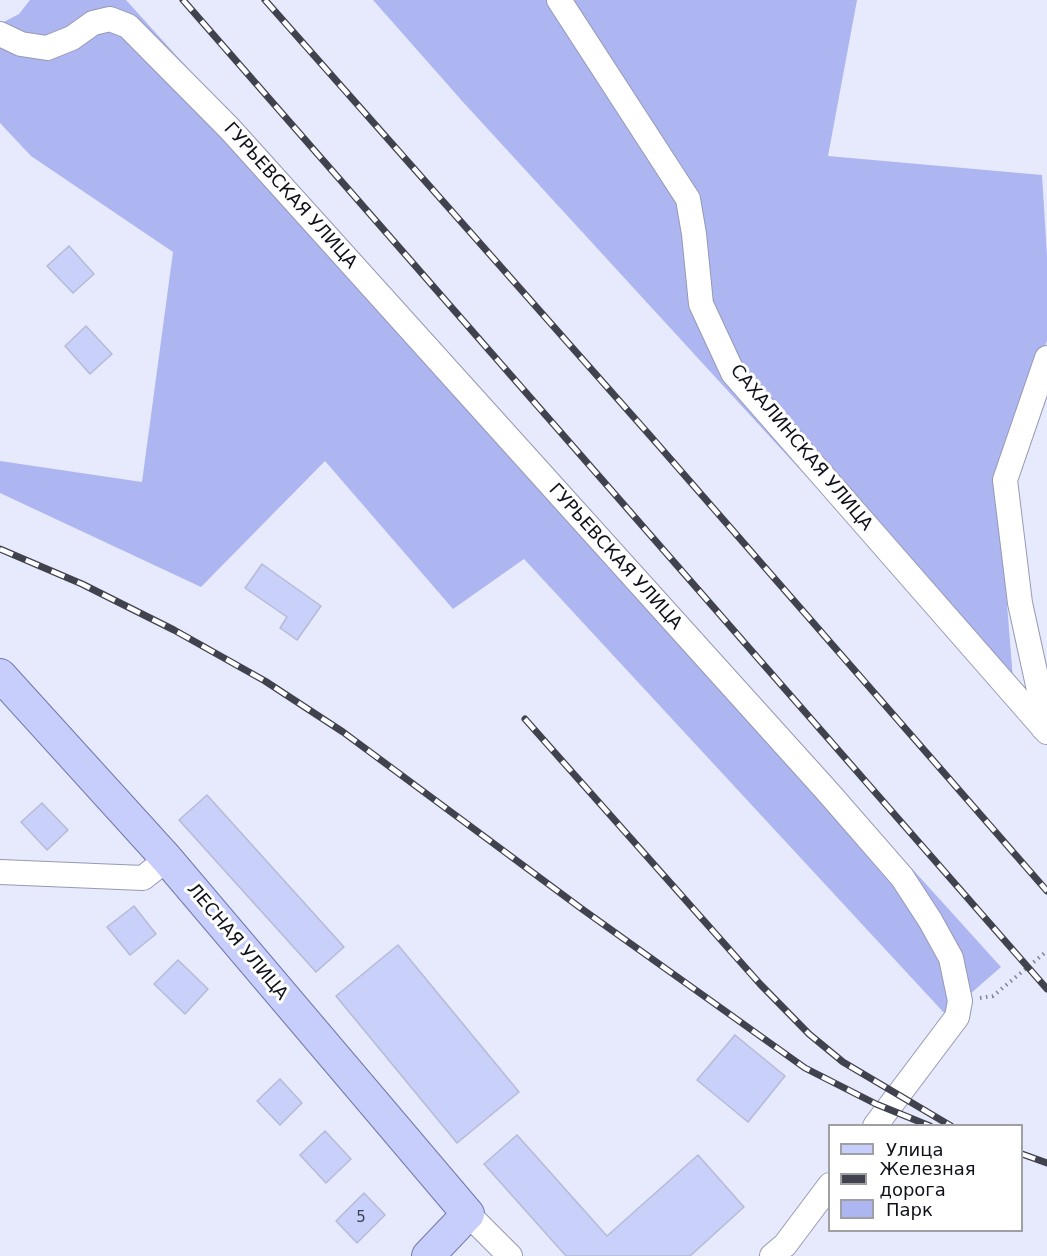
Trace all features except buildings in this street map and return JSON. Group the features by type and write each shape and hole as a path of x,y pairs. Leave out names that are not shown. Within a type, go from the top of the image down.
{"main road":[{"name":"ЛЕСНАЯ УЛИЦА","path":"0,675 167,859 468,1214"},
{"path":"428,1256 468,1214"}],"street":[{"name":"САХАЛИНСКАЯ УЛИЦА","path":"559,0 688,199 701,304 733,372 1045,730"},
{"name":"ГУРЬЕВСКАЯ УЛИЦА","path":"0,34 21,44 47,48 72,38 93,23 110,20 128,26 230,129 902,877 951,958 960,1001"},
{"path":"1045,730 1039,690 1020,603 1005,480 1047,358"},
{"path":"0,872 143,878 167,859"},
{"path":"876,1124 957,1017 960,1001"},
{"path":"778,1250 828,1188"},
{"path":"468,1214 510,1256"}],"path":[{"path":"960,1001 993,996 1047,951"}],"green space":[{"path":"30,0 126,0 1001,967 946,1015 524,559 453,609 325,461 201,587 0,493 0,461 142,482 173,252 31,156 0,123 0,24 19,14"},
{"path":"373,0 857,0 828,156 1042,175 1047,256 1047,341 997,479 1015,704 463,102"}],"railway":[{"path":"183,0 1047,989"},
{"path":"265,0 653,439 1047,891"},
{"path":"0,549 82,584 174,630 265,681 343,732 582,909 805,1068 876,1104 925,1124"},
{"path":"525,719 760,984 809,1034 843,1062 948,1124"},
{"path":"1023,1154 1047,1163"}]}
